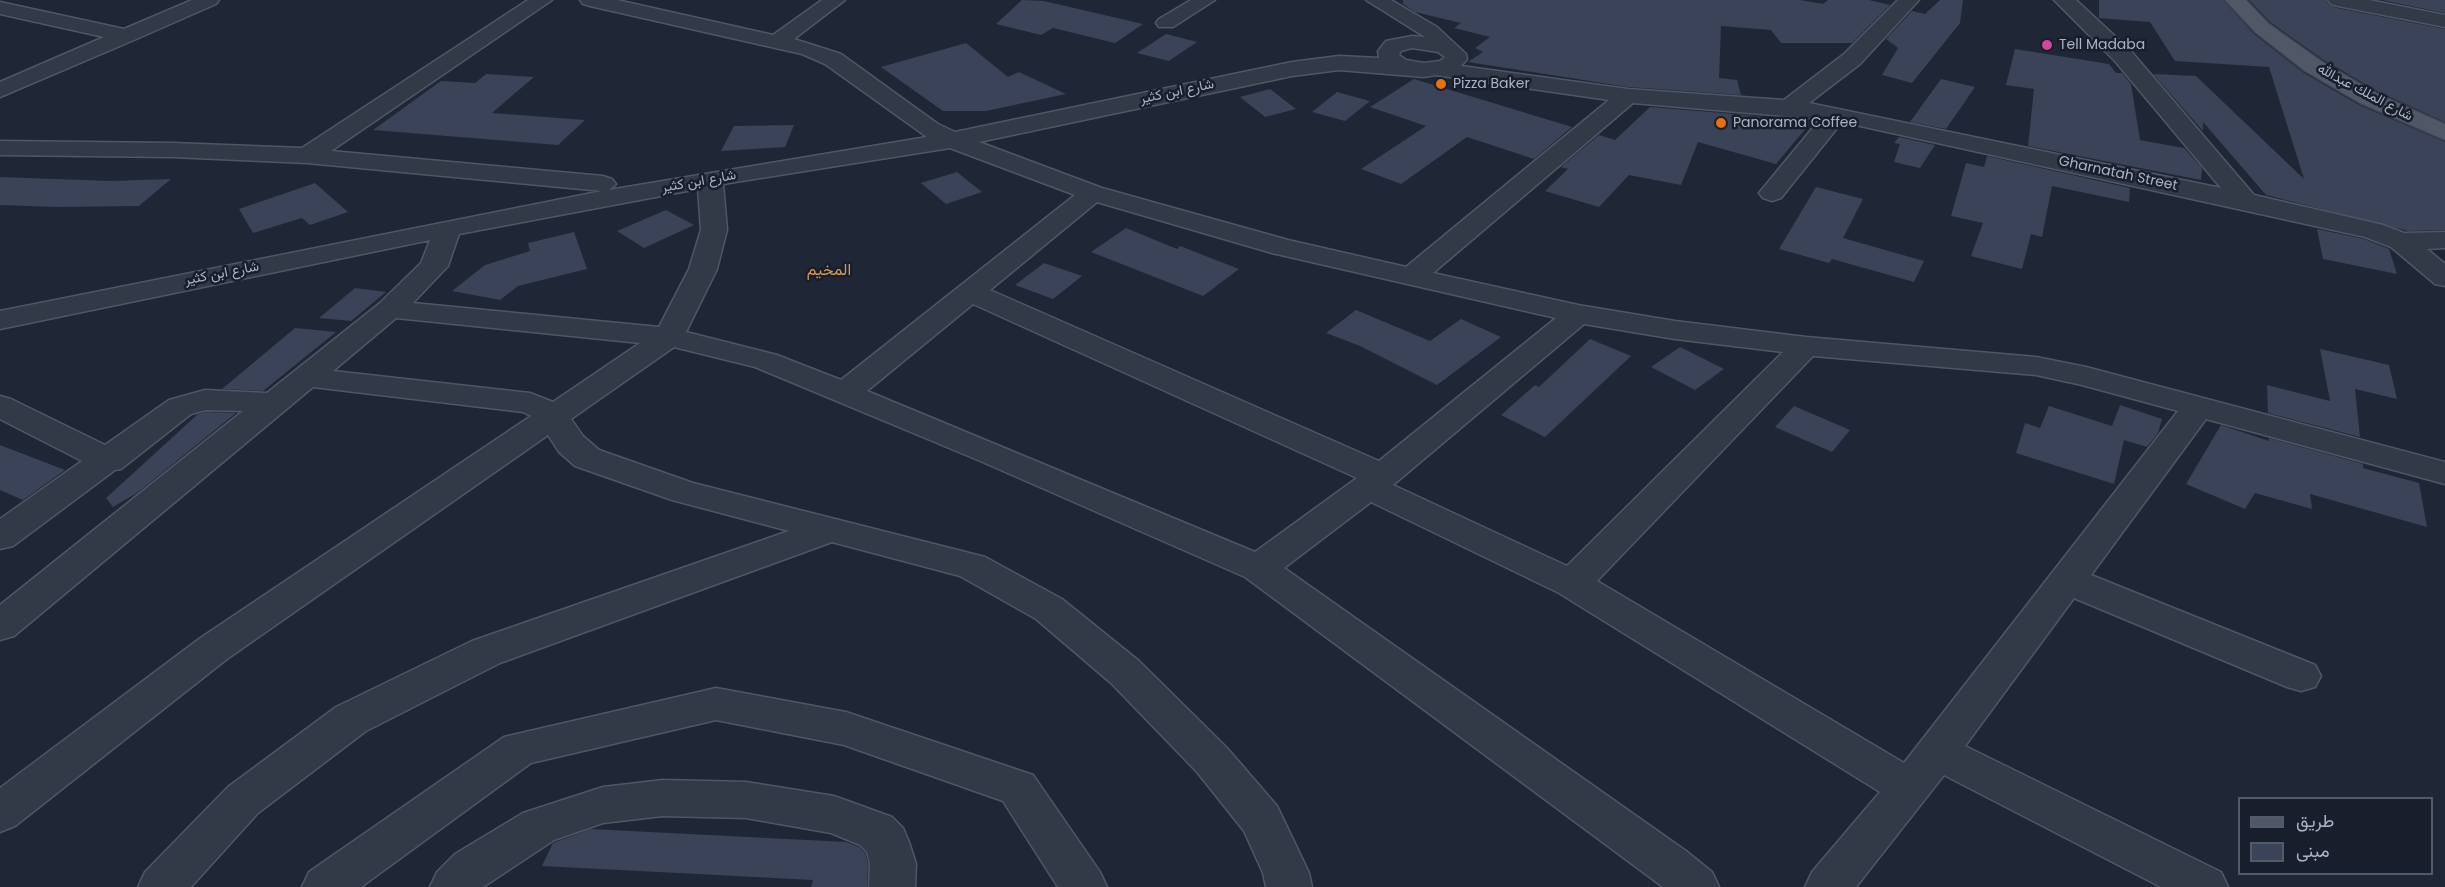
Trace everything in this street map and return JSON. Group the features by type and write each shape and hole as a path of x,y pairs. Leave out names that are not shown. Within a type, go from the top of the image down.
{"main road":[{"name":"شارع الملك عبدالله","path":"2235,0 2262,28 2313,66 2368,98 2445,133"}],"street":[{"path":"0,90 210,0"},
{"path":"307,156 542,0"},
{"path":"590,0 778,41 833,59 941,134 1093,193 1282,247 1578,314 1676,330 1806,346 2036,366 2086,376 2445,473"},
{"path":"778,41 835,0"},
{"path":"1166,23 1205,0"},
{"path":"1789,107 1852,59 1909,0"},
{"path":"2064,0 2122,55 2245,201"},
{"path":"2338,0 2445,21"},
{"path":"1383,4 1401,51 1423,42 1453,52 1507,78"},
{"path":"1383,4 1430,31 1453,52 1453,63 1437,69"},
{"path":"0,8 127,36"},
{"path":"0,26 93,29"},
{"name":"Gharnatah Street","path":"1401,51 1437,69 1628,96 1789,107 1836,114 2245,201 2374,231 2401,241 2445,240"},
{"name":"شارع ابن كثير","path":"0,320 448,228 941,134 1401,51"},
{"path":"1412,276 1628,96"},
{"path":"1772,193 1836,114"},
{"name":"شارع ابن كثير","path":"0,302 603,184 941,134"},
{"path":"0,148 173,150 307,156 603,184"},
{"path":"0,813 213,649 554,418 669,337 703,269 714,230 710,179"},
{"path":"846,392 1093,193"},
{"path":"0,626 390,309 434,266 448,228"},
{"path":"2401,241 2445,278"},
{"path":"970,291 1375,482 1572,584 1910,788"},
{"path":"390,309 669,337 766,361 846,392 1258,568 1660,858 1696,887"},
{"path":"1258,568 1375,482 1578,314"},
{"path":"1572,584 1806,346"},
{"path":"306,377 500,398 542,407 554,418 571,444 588,458 684,492 830,530 900,545 972,566 1049,609 1125,672 1212,760 1261,819 1286,873 1289,887"},
{"path":"0,537 188,403 205,400 274,403"},
{"path":"0,406 109,461"},
{"path":"1828,887 1910,788 2199,406"},
{"path":"161,887 243,800 351,719 486,652 830,530"},
{"path":"2068,581 2301,676"},
{"path":"326,887 519,749 716,704 846,729 1018,789 1084,887"},
{"path":"1937,752 2205,887"},
{"path":"453,887 471,868 539,826 603,805 663,798 746,800 834,815 876,831 887,842 893,864 892,887"}],"building":[{"path":"1022,0 1044,1 1143,24 1115,43 1053,28 1041,35 996,24"},
{"path":"1403,0 1800,0 1823,4 1828,0 1869,0 1890,5 1852,43 1781,43 1771,30 1721,26 1719,78 1737,80 1741,95 1628,87 1468,62 1483,52 1475,48 1490,37 1454,28 1461,23 1415,12 1403,4"},
{"path":"1940,0 1963,0 1960,23 1912,83 1882,75 1898,48 1886,39 1912,11 1925,14"},
{"path":"2099,0 2223,0 2254,34 2304,73 2359,105 2445,142 2445,230 2408,231 2266,195 2203,122 2203,131 2153,74 2196,76 2304,179 2269,67 2175,61 2150,22 2099,18"},
{"path":"2249,0 2326,0 2329,5 2337,8 2445,29 2445,122 2377,91 2322,59 2270,22"},
{"path":"2381,0 2445,0 2445,13"},
{"path":"1166,34 1197,42 1169,61 1137,53"},
{"path":"966,43 1008,77 1019,72 1066,94 986,111 943,111 881,67"},
{"path":"2015,49 2109,64 2116,73 2122,73 2131,84 2140,140 2184,148 2202,168 2201,180 2028,146 2034,89 2006,85"},
{"path":"486,74 534,77 492,113 585,120 558,145 373,130 441,81 475,83"},
{"path":"1414,79 1572,127 1534,159 1467,137 1401,184 1361,169 1426,126 1370,107"},
{"path":"1941,79 1975,87 1946,129 1910,122"},
{"path":"1270,89 1296,109 1265,117 1240,97"},
{"path":"1337,92 1370,101 1345,121 1312,112"},
{"path":"1650,107 1811,122 1776,164 1698,142 1681,185 1629,175 1599,207 1545,191 1568,169 1561,167 1599,135 1615,140"},
{"path":"794,125 785,147 721,151 734,126"},
{"path":"1899,137 1935,145 1920,168 1894,162 1900,144 1894,143"},
{"path":"1987,156 2130,188 2129,202 2052,186 2042,237 2031,234 2022,269 1971,256 1983,223 1951,216 1966,163 1984,167"},
{"path":"957,172 982,192 946,204 921,183"},
{"path":"0,177 110,181 171,179 139,206 56,207 0,205"},
{"path":"315,183 348,212 310,225 302,218 253,233 239,209"},
{"path":"1816,187 1863,199 1843,238 1924,261 1914,282 1832,259 1829,263 1779,249"},
{"path":"666,210 694,225 644,248 617,231"},
{"path":"1126,228 1177,249 1180,246 1239,269 1203,296 1091,252"},
{"path":"2317,229 2364,239 2389,249 2397,274 2323,259"},
{"path":"574,232 587,269 518,286 500,300 452,291 485,265 530,251 528,243"},
{"path":"1044,263 1082,276 1053,299 1015,285"},
{"path":"355,288 386,292 351,321 319,318"},
{"path":"1356,310 1430,341 1461,319 1501,337 1437,385 1360,346 1326,333"},
{"path":"295,328 336,332 263,391 222,389"},
{"path":"1590,339 1631,356 1545,437 1501,415 1535,385 1539,387"},
{"path":"1680,347 1724,369 1695,390 1651,367"},
{"path":"2320,349 2389,365 2397,399 2355,389 2360,437 2268,413 2267,385 2330,401"},
{"path":"2120,405 2162,419 2158,433 2147,447 2124,440 2114,484 2016,453 2025,423 2040,428 2049,406 2112,426"},
{"path":"1794,406 1850,430 1832,452 1775,427"},
{"path":"236,413 137,493 113,507 106,498 198,414"},
{"path":"2221,425 2269,441 2269,438 2363,464 2363,468 2419,483 2427,527 2310,494 2312,509 2255,493 2245,509 2186,484"},
{"path":"0,445 65,470 23,500 0,490"},
{"path":"591,829 846,842 859,847 865,853 868,864 867,887 811,887 813,880 542,866 553,843"}],"place":[{"name":"Tell Madaba","path":"2047,45"},
{"name":"Pizza Baker","path":"1441,84"},
{"name":"Panorama Coffee","path":"1721,123"}],"district":[{"name":"المخيم","path":"829,271"}]}
